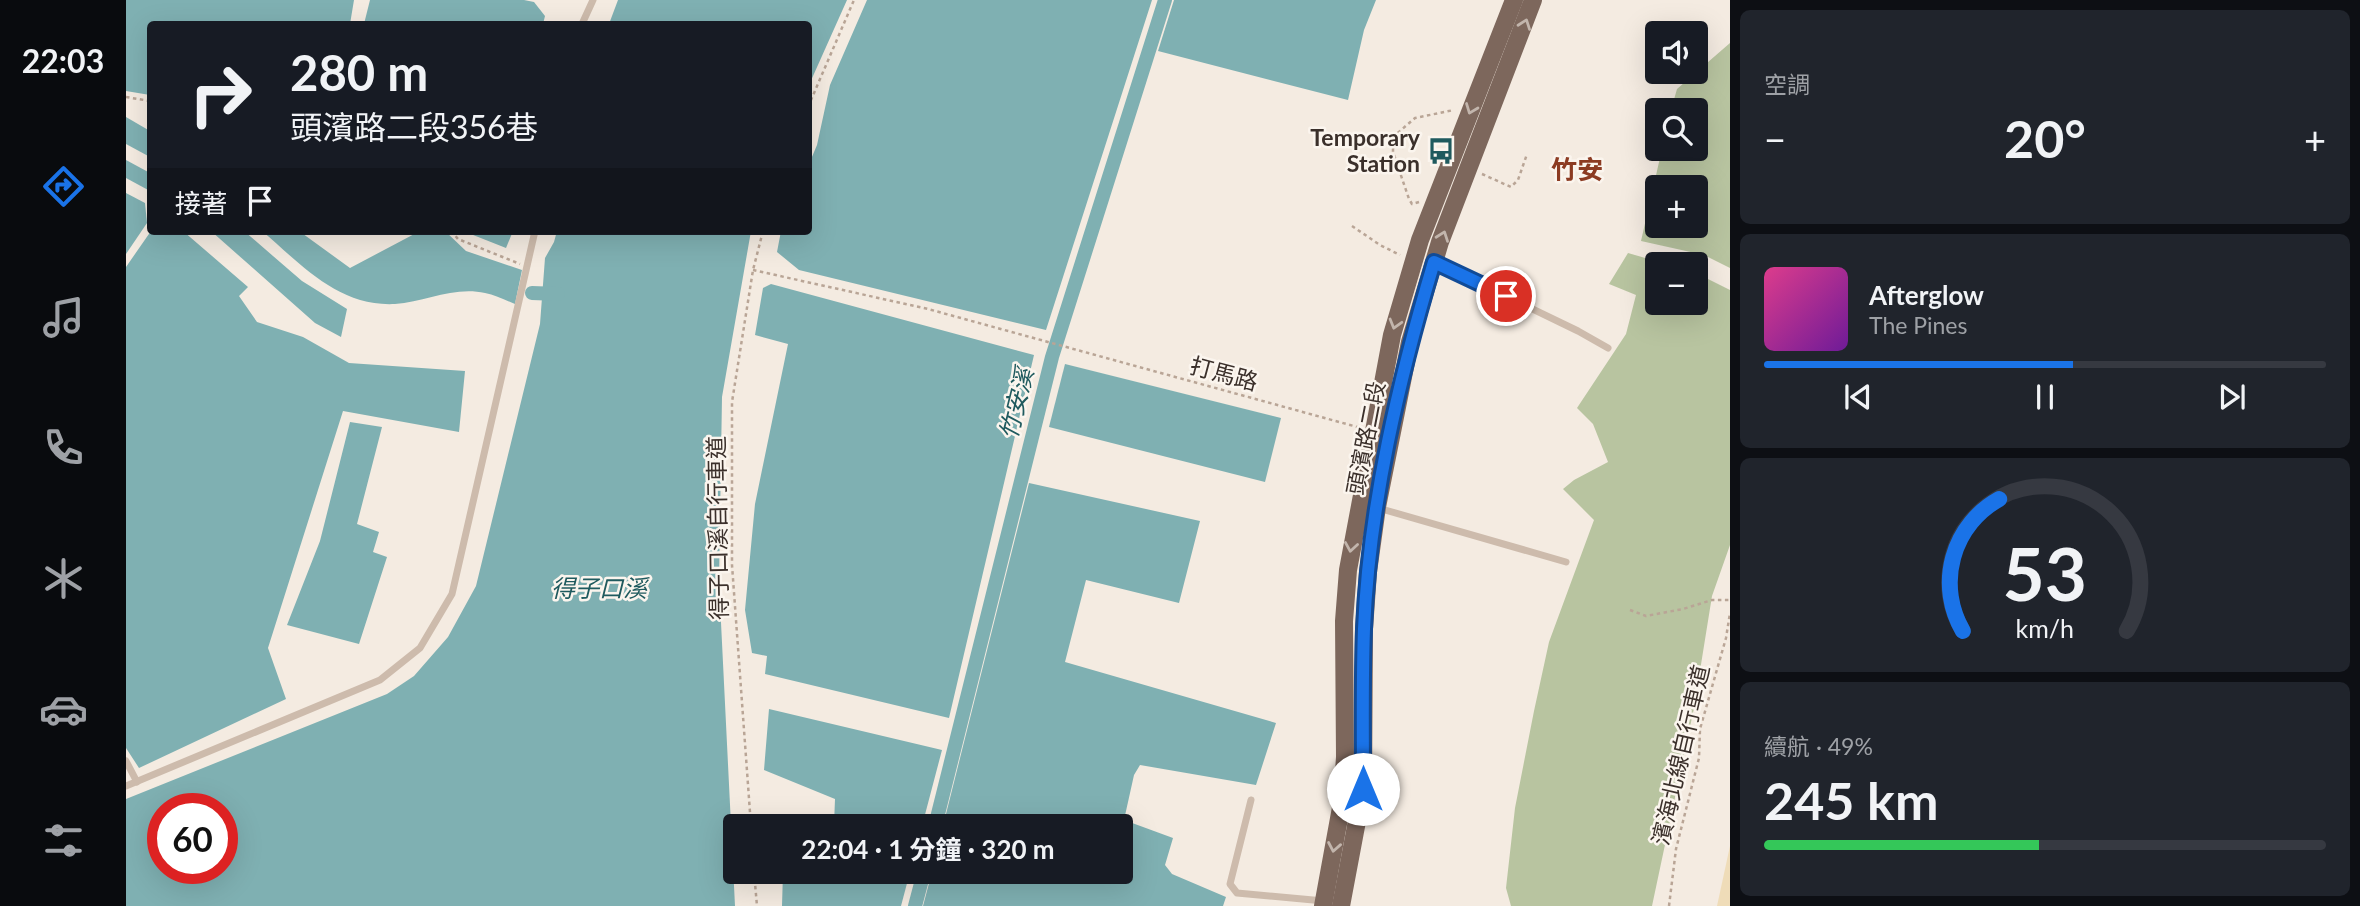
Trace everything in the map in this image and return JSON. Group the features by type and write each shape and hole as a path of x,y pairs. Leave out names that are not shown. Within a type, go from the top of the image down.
{"main road":[{"name":"頭濱路二段","path":"1368,505 1374,432 1392,335 1414,258 1514,0"},
{"name":"頭濱路二段","path":"1334,905 1345,757 1344,621 1348,570 1434,262 1534,0"},
{"path":"1495,49 1513,57"}],"lane":[{"path":"583,21 593,0"},
{"path":"126,786 380,680 420,648 452,594 534,235"},
{"path":"1414,258 1434,262 1608,348"},
{"path":"1368,505 1566,562"},
{"path":"126,761 137,782"},
{"path":"1251,800 1230,884 1237,893 1334,905"}],"path":[{"path":"812,98 854,0"},
{"path":"126,96 147,100"},
{"path":"1436,199 1412,204 1393,152 1393,137 1415,118 1473,106"},
{"path":"1469,168 1511,187 1518,180 1527,154"},
{"path":"1352,226 1380,246 1414,258"},
{"path":"454,235 458,239 527,266"},
{"name":"得子口溪自行車道","path":"750,814 732,565 732,402 762,235"},
{"name":"打馬路","path":"754,270 928,309 1374,432"},
{"path":"1630,610 1646,616 1712,600 1730,600"},
{"name":"濱海北線自行車道","path":"1669,906 1676,849 1699,758 1700,729 1726,638 1730,612"},
{"path":"755,884 757,906"}],"green space":[{"path":"1730,43 1730,268 1708,257 1708,252 1690,252 1641,241 1645,223 1645,238 1708,238 1708,175 1656,175 1659,161 1708,161 1708,98 1674,98 1677,89 1683,84 1708,84 1708,62"},
{"path":"1628,253 1645,258 1645,315 1708,315 1708,279 1730,290 1730,545 1712,596 1694,708 1652,906 1511,906 1506,888 1515,808 1534,711 1549,642 1594,520 1563,489 1608,462 1593,424 1577,408 1626,334 1636,295 1609,284"}],"sand":[{"path":"1730,846 1730,906 1717,906"}],"water":[{"path":"126,0 354,0 350,21 147,21 147,94 126,91"},
{"path":"370,0 524,0 534,2 545,16 544,21 365,21"},
{"path":"618,0 847,0 812,78 812,21 610,21"},
{"path":"867,0 1152,0 1046,330 799,270 777,252 780,235 812,235 812,157 830,85"},
{"path":"1174,0 1376,0 1364,30 1348,100 1158,51"},
{"path":"126,117 147,129 147,155 126,144"},
{"path":"126,160 147,171 147,189 126,178"},
{"path":"126,193 145,203 147,223 126,254"},
{"path":"148,235 188,235 248,287 239,296 257,322 303,337 349,363 465,371 459,432 343,411 268,648 286,699 139,768 126,748 126,267"},
{"path":"216,235 249,235 302,281 347,309 341,337 315,323"},
{"path":"267,235 305,235 350,268 412,235 449,235 466,251 522,270 515,304 485,293 462,291 395,304 375,303 338,291 306,269"},
{"path":"473,235 511,235 506,248"},
{"name":"得子口溪","path":"556,235 750,235 722,397 719,582 730,814 723,814 723,884 734,884 735,906 126,906 126,799 387,694 414,676 448,637 476,586 540,324 545,258"},
{"path":"771,284 1034,355 949,718 765,674 767,656 752,653 745,610 755,504 788,344 755,335 763,288"},
{"path":"1065,364 1281,418 1265,482 1049,427"},
{"path":"350,422 382,427 357,524 379,532 373,552 387,557 359,644 287,625 320,541"},
{"path":"1029,483 1200,521 1179,603 1086,580 1065,662 1276,723 1256,785 1140,765 1134,775 1125,814 946,814"},
{"path":"769,709 942,750 925,814 834,814 835,799 764,770"},
{"path":"1133,823 1173,838 1165,865 1172,874 1226,897 1223,906 923,906 929,884 1133,884"},
{"path":"783,884 907,884 901,906 782,906"}],"waterway":[{"name":"竹安溪","path":"938,814 1052,357 1165,0"},
{"path":"532,293 558,294"},
{"name":"竹安溪","path":"915,906 921,884"}],"place":[{"name":"Temporary Station","path":"1441,151"}],"district":[{"name":"竹安","path":"1577,170"}],"route":[{"path":"1363,789 1364,629 1368,572 1377,507 1410,342 1434,262 1506,296"}]}
